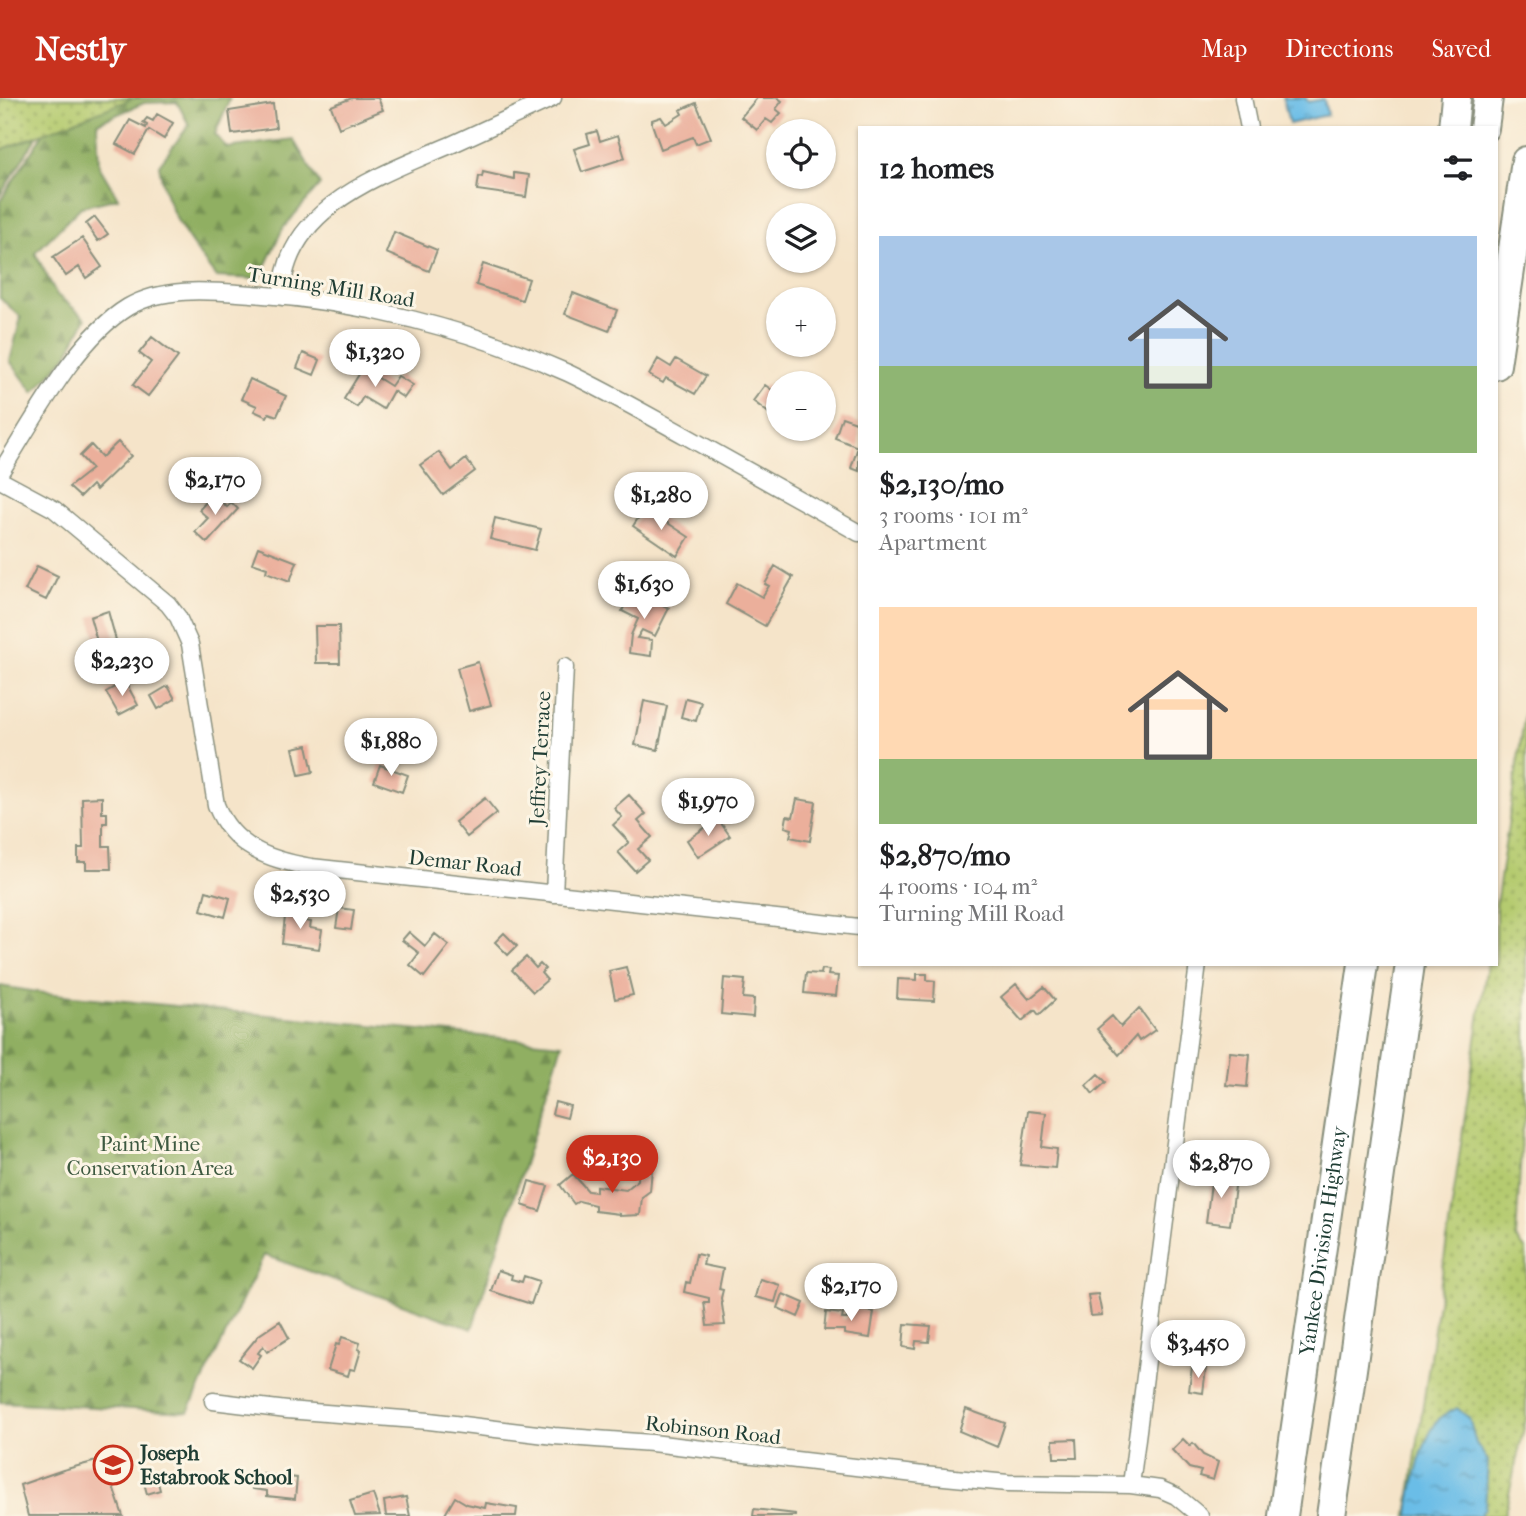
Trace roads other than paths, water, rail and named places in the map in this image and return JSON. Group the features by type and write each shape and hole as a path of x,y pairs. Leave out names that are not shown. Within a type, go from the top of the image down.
{"highway":[{"path":"1453,126 1455,98"},
{"path":"1483,126 1488,98"},
{"path":"1498,351 1526,161"},
{"name":"Yankee Division Highway","path":"1283,1516 1363,966"},
{"path":"1331,1516 1410,966"}],"street":[{"path":"282,297 282,282 287,267 304,231 346,194 387,172 553,98"},
{"path":"1243,98 1250,126"},
{"name":"Turning Mill Road","path":"0,473 74,359 102,328 128,307 156,295 216,291 282,297 396,316 519,354 568,373 621,400 858,532"},
{"name":"Demar Road","path":"0,480 54,509 168,604 178,617 190,644 216,805 227,826 247,847 274,859 312,867 858,926"},
{"name":"Jeffrey Terrace","path":"554,894 565,667"},
{"path":"1132,1485 1198,966"},
{"name":"Robinson Road","path":"213,1401 429,1421 1009,1483 1132,1485 1169,1492 1183,1500 1200,1516"}],"water":[{"path":"1283,98 1306,98 1308,102 1324,99 1327,115 1289,124"},
{"path":"1457,1408 1469,1418 1476,1443 1488,1461 1485,1508 1479,1516 1409,1516 1423,1449 1442,1416"}],"place":[{"name":"Joseph Estabrook School","path":"113,1465"}],"park label":[{"name":"Paint Mine Conservation Area","path":"150,1156"}]}
